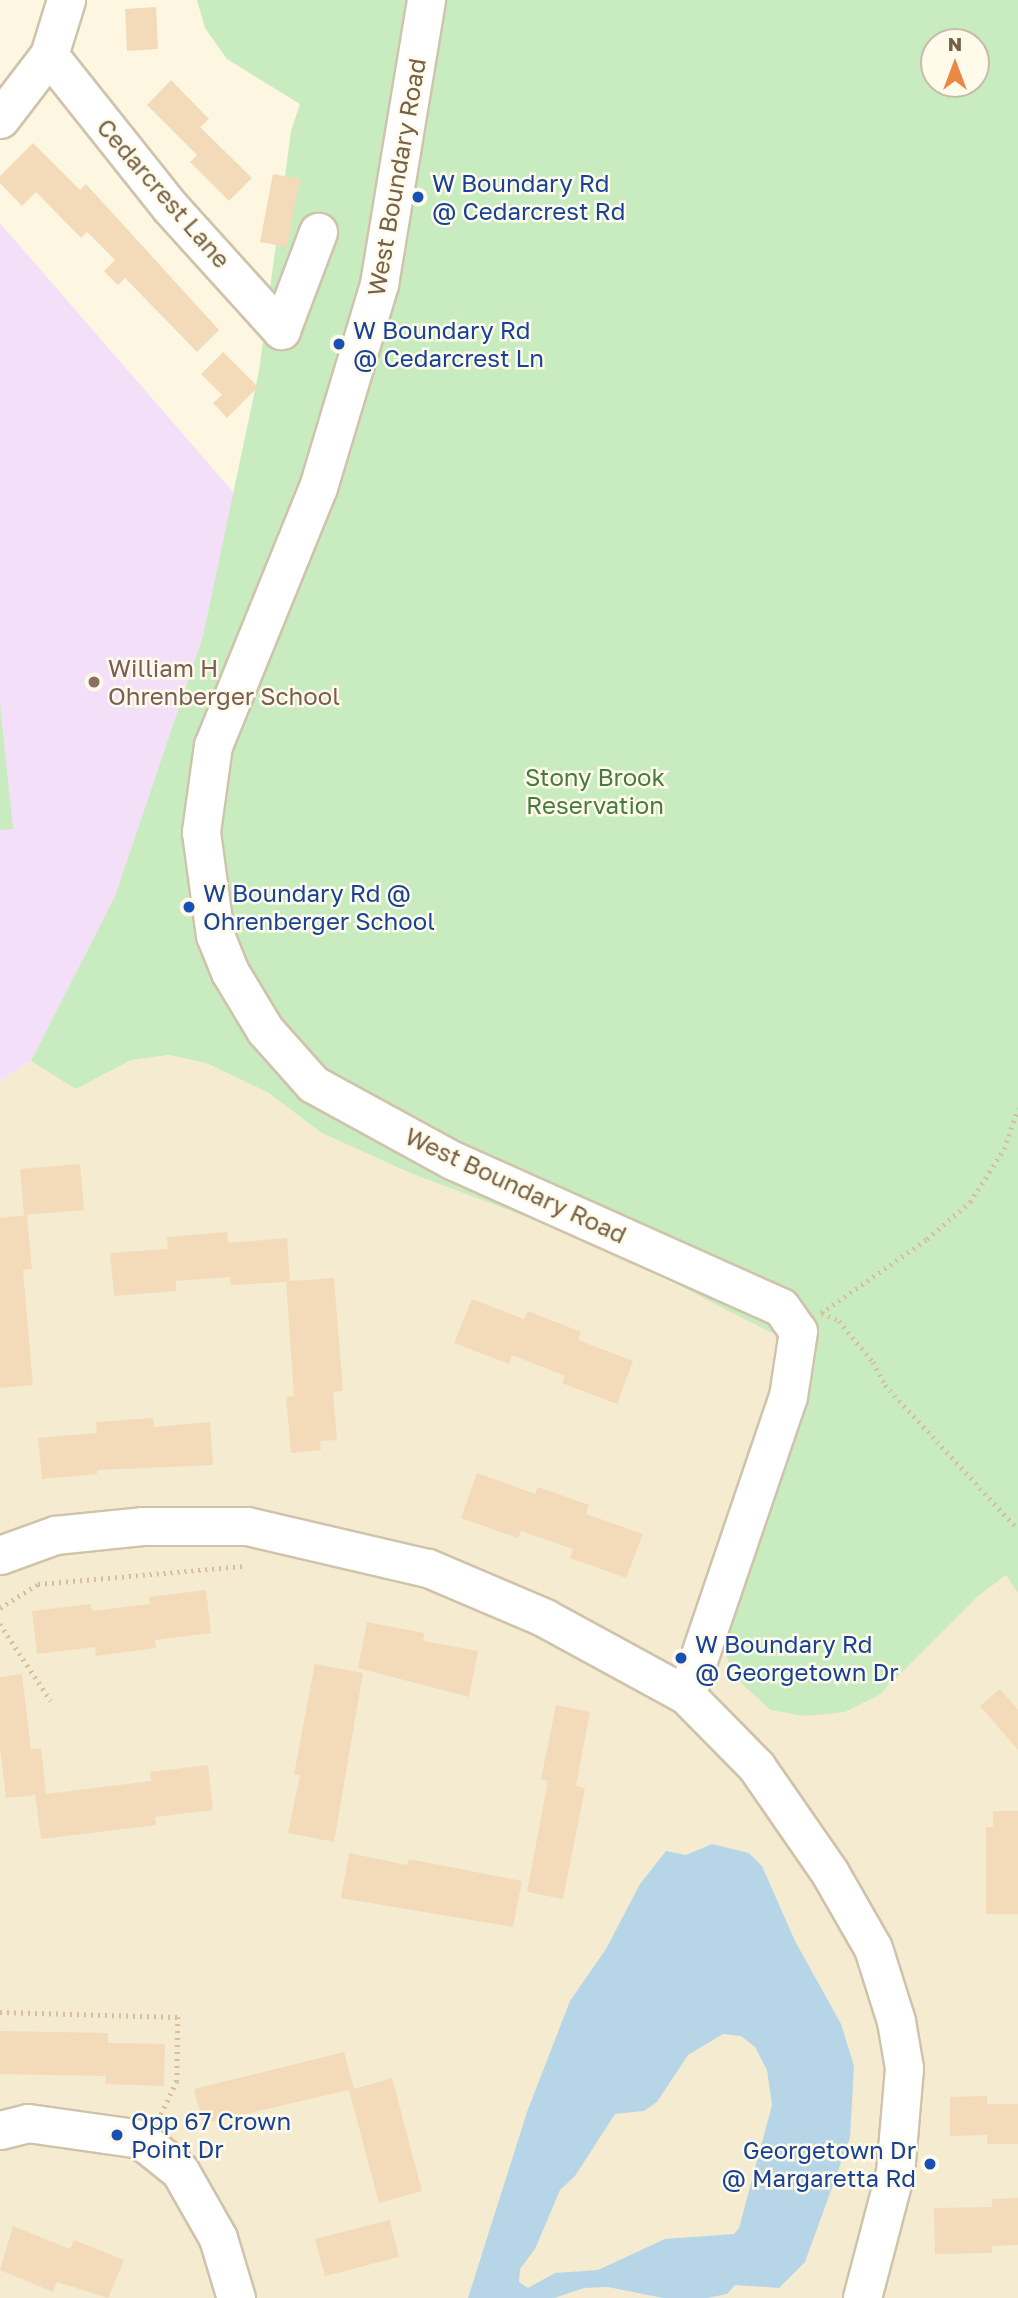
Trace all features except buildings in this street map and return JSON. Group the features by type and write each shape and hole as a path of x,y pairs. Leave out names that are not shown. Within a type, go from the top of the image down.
{"street":[{"path":"0,119 49,55 66,0"},
{"name":"West Boundary Road","path":"426,0 379,285 318,487 213,745 201,832 215,934 230,972 265,1030 313,1084 452,1160 810,1322"},
{"name":"Cedarcrest Lane","path":"49,55 170,207 282,330 318,232"},
{"path":"686,1695 788,1395 810,1322"},
{"path":"0,1555 55,1535 142,1527 247,1526 428,1568 551,1621 686,1695 756,1766 830,1873 873,1948 896,2021 904,2068 898,2149 862,2298"},
{"path":"0,2130 28,2123 140,2139 180,2171 218,2238 236,2298"}],"path":[{"path":"810,1322 927,1239 970,1202 1004,1149 1018,1108"},
{"path":"810,1322 839,1321 873,1362 884,1385 1018,1529"},
{"path":"0,1608 38,1584 242,1566"},
{"path":"0,1625 51,1701"},
{"path":"0,2012 178,2017 177,2081 146,2144"}],"shaded area":[{"name":"William H Ohrenberger School","path":"0,223 235,494 203,636 115,896 31,1061 0,1081"},
{"path":"169,1055 206,1063 746,1318 833,1371 986,1540 1018,1593 1018,2298 0,2298 0,1081 31,1061 46,1066 76,1089 131,1060"}],"green space":[{"name":"Stony Brook Reservation","path":"197,0 1018,0 1018,1593 1006,1575 978,1596 879,1695 845,1712 805,1716 770,1710 735,1677 725,1653 722,1619 797,1346 596,1243 413,1174 322,1133 269,1093 206,1063 169,1055 131,1060 76,1089 31,1061 115,896 203,636 259,371 291,131 300,104 227,59 205,28"},
{"path":"0,704 13,829 0,830"}],"water":[{"path":"712,1844 749,1853 762,1866 795,1941 841,2024 854,2066 850,2138 805,2262 779,2288 735,2285 727,2294 707,2298 663,2298 608,2287 584,2288 554,2298 468,2298 527,2112 570,2001 606,1949 640,1884 666,1851 686,1855","holes":["723,2034 741,2036 755,2047 767,2070 772,2105 739,2228 734,2234 665,2239 598,2270 555,2273 528,2288 519,2282 520,2269 535,2249 560,2190 575,2176 615,2114 644,2111 657,2102 688,2055"]}],"place":[{"name":"W Boundary Rd @ Cedarcrest Rd","path":"418,197"},
{"name":"W Boundary Rd @ Cedarcrest Ln","path":"339,344"},
{"name":"William H Ohrenberger School","path":"94,682"},
{"name":"W Boundary Rd @ Ohrenberger School","path":"189,907"},
{"name":"W Boundary Rd @ Georgetown Dr","path":"681,1658"},
{"name":"Opp 67 Crown Point Dr","path":"117,2135"},
{"name":"Georgetown Dr @ Margaretta Rd","path":"930,2164"}]}
